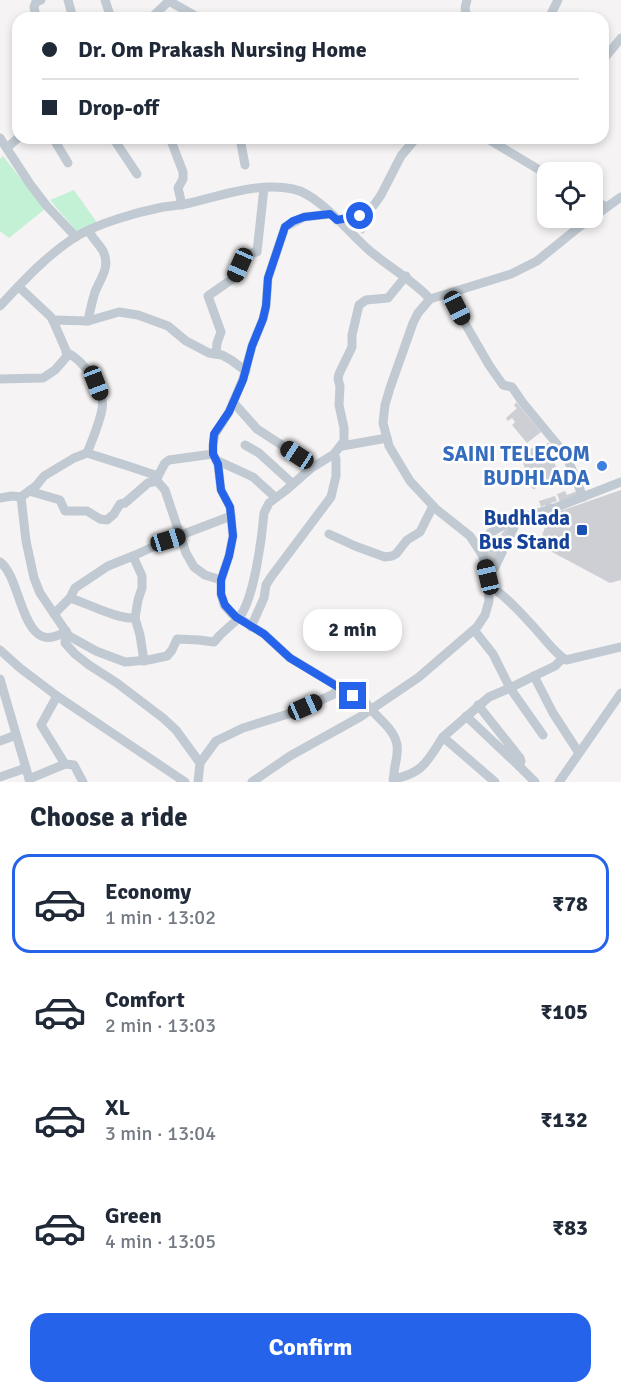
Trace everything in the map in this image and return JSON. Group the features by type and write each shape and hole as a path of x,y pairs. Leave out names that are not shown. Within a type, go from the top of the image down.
{"street":[{"path":"35,12 36,2 41,0"},
{"path":"157,12 170,0 189,12"},
{"path":"160,9 163,12"},
{"path":"609,53 621,38"},
{"path":"0,138 46,205 76,237"},
{"path":"7,148 12,143"},
{"path":"57,144 68,163"},
{"path":"117,144 137,174"},
{"path":"172,144 183,172 183,179 178,188 182,205"},
{"path":"241,144 245,165"},
{"path":"411,144 401,156 381,195 367,212 360,216 304,217 285,227 271,264 263,319 252,346 246,370 229,412 214,434 213,445 221,490 230,507 233,536 221,580 221,594 232,614 264,634 290,658 366,703 388,727 397,746 394,780 422,768 443,737 489,697 555,666 563,658"},
{"path":"496,144 537,168"},
{"path":"216,354 221,332 208,296 235,277 245,254 257,252 264,188"},
{"path":"0,306 58,249 88,231 136,214 264,188 294,189 309,197 372,253 406,276 430,299"},
{"path":"252,782 290,756 371,710 419,677 474,630 485,615 489,601 482,542 433,506 410,481 389,446 383,423 390,388 417,313 430,299 511,274 537,261 606,207 619,201"},
{"path":"88,231 102,251 105,260 105,270 95,290 88,321"},
{"path":"25,494 26,541 34,578 40,593 69,636 125,662 166,656 177,639 214,642 243,613 254,579 264,513 269,503 342,446 345,435 339,405 339,374 352,347 352,334 359,305 366,300 388,298 406,276"},
{"path":"0,379 43,378 55,370 68,355 53,320 19,287"},
{"path":"448,294 469,333 503,385 512,387 567,455 584,497"},
{"path":"53,320 88,321 119,312 138,315 168,326 186,341 208,353 231,360 246,370"},
{"path":"66,352 91,374 101,396 103,407 87,453"},
{"path":"233,402 257,429 297,455 310,469"},
{"path":"342,446 387,438"},
{"path":"245,445 259,453 293,484"},
{"path":"25,494 44,476 87,453 118,462 157,478 165,490 186,554 194,567 205,575 221,580"},
{"path":"251,627 264,598 266,585 331,497 336,476 334,454"},
{"path":"0,498 25,494 60,500 65,511 87,512 106,520 114,514 120,504 125,503 157,478 169,460 215,457 253,477 275,497"},
{"path":"482,542 500,526 621,482"},
{"path":"329,534 385,557 392,556 407,540 420,532 433,506"},
{"path":"54,614 70,598 75,588 108,566 188,531 231,516"},
{"path":"488,581 518,519"},
{"path":"132,556 142,576 135,618 144,661"},
{"path":"0,562 5,566 13,581 24,615 31,628 44,637 53,637 66,631"},
{"path":"488,581 566,660 621,647"},
{"path":"70,598 118,616 128,619 135,618"},
{"path":"474,630 493,654 510,688 543,735"},
{"path":"65,643 66,631"},
{"path":"53,637 65,643 89,665 163,718 176,730 200,763"},
{"path":"0,665 3,653 20,669 57,696 185,782"},
{"path":"534,676 553,713 579,753"},
{"path":"0,679 5,713 16,735 29,781 65,764 74,765 83,782"},
{"path":"198,782 200,763 216,741 243,728 297,711 332,695 340,688"},
{"path":"559,782 621,693"},
{"path":"57,696 41,724 65,764"},
{"path":"478,705 520,758 519,766"},
{"path":"466,716 535,782"},
{"path":"0,741 16,735"},
{"path":"443,737 495,782"},
{"path":"0,777 26,768"}],"green space":[{"path":"3,156 45,209 9,238 0,231 0,159"},
{"path":"74,190 98,224 78,233 50,200"}],"building":[{"path":"359,221 368,228 363,234 354,227"},
{"path":"516,402 541,432 527,443 512,425 515,422 512,418 508,421 506,418 517,408 514,406"},
{"path":"549,443 559,478 537,485 533,489 530,486 520,452"},
{"name":"Budhlada Bus Stand","path":"621,490 621,580 610,583 539,545 549,515"},
{"path":"565,491 567,495 577,491 579,495 560,502 557,494"},
{"path":"555,496 557,501 551,503 552,505 541,507 539,501"},
{"path":"511,526 491,567 486,557 498,535 500,536 506,528"}],"place":[{"name":"SAINI TELECOM BUDHLADA","path":"602,466"},
{"name":"Budhlada Bus Stand","path":"582,530"}],"route":[{"path":"353,696 290,658 264,634 236,617 225,605 221,594 221,580 233,536 230,507 221,490 213,445 214,434 229,412 243,380 252,346 263,319 271,264 285,227 293,221 313,215 330,214 337,220 360,216"}]}
